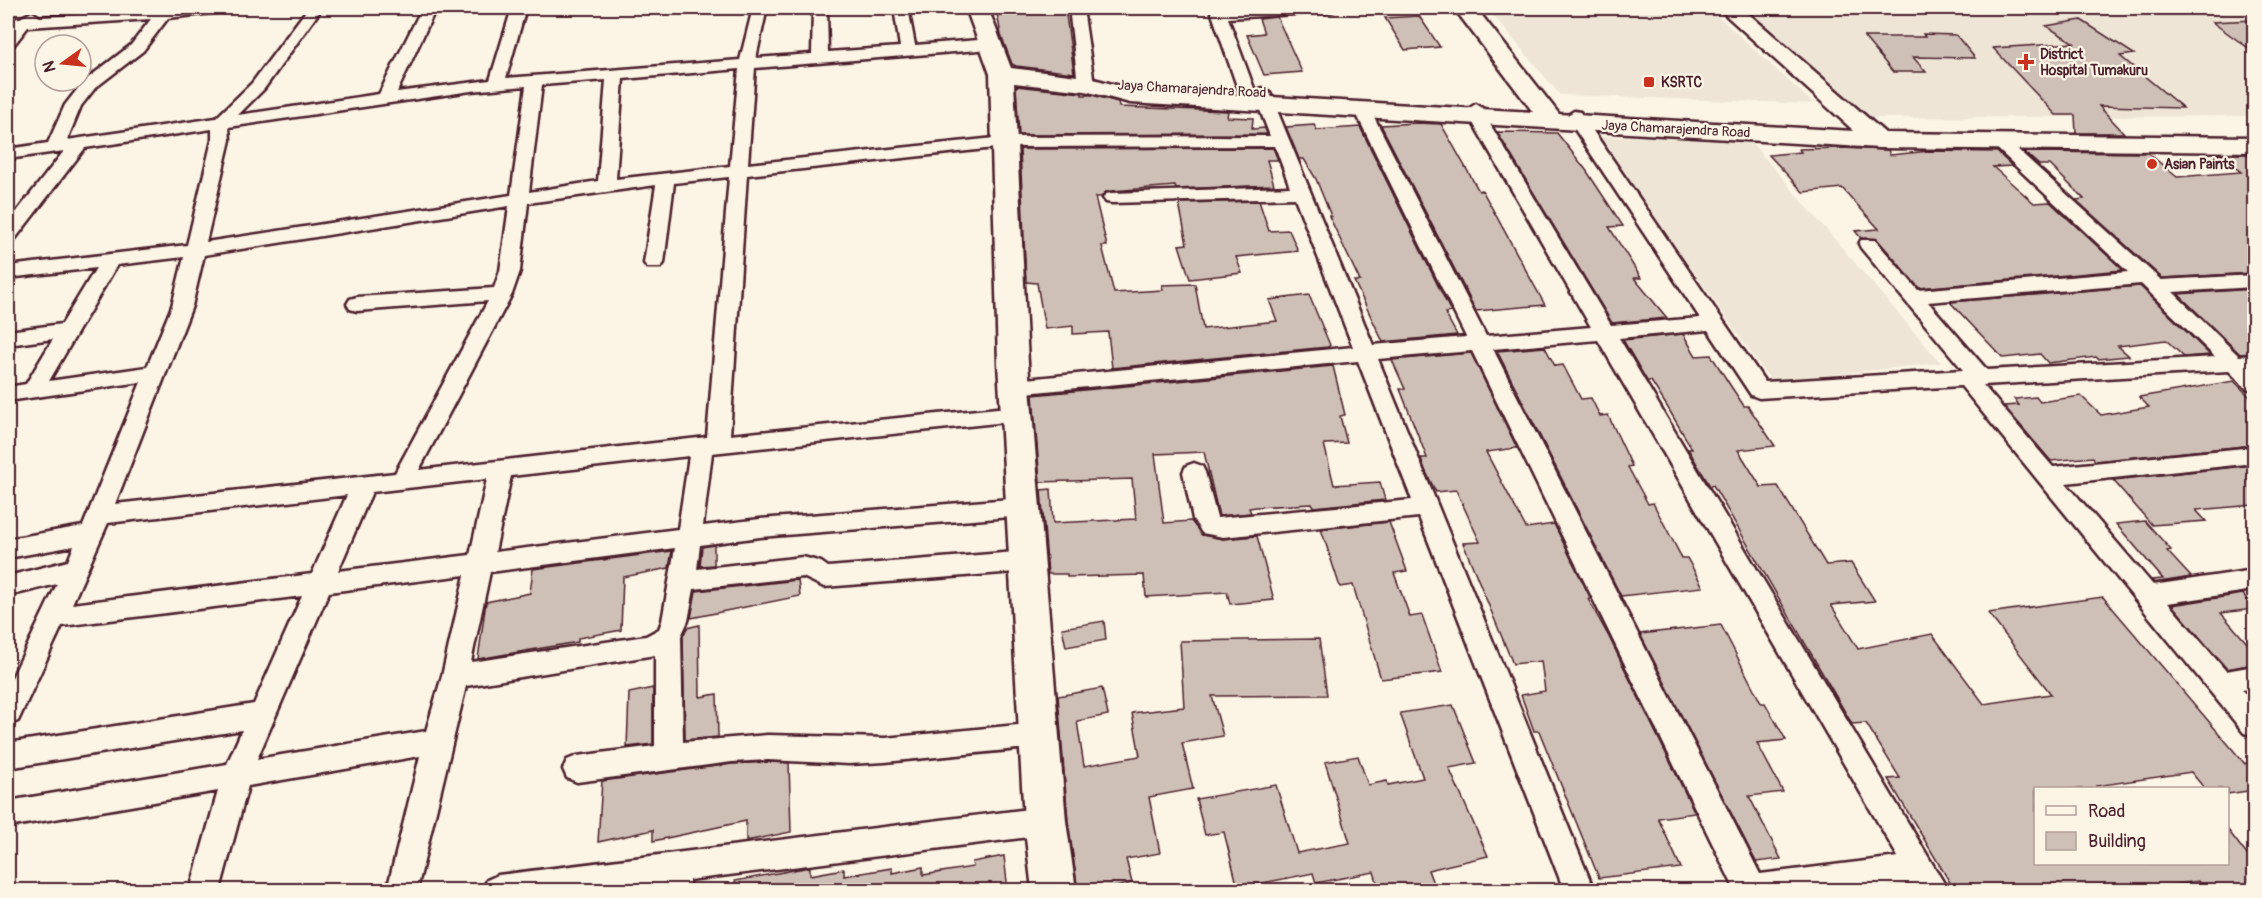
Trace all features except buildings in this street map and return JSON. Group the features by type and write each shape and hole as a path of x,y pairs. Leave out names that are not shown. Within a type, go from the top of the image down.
{"main road":[{"path":"976,8 997,59 1004,142 1023,507 1045,821 1054,891"},
{"path":"1465,8 1563,119"},
{"path":"1729,8 1872,134"},
{"name":"Jaya Chamarajendra Road","path":"997,59 1130,96 1258,96 1563,119 1998,141 2254,145"},
{"name":"Jaya Chamarajendra Road","path":"1258,96 1362,109 1476,113"},
{"name":"Jaya Chamarajendra Road","path":"1872,134 2254,129"}],"street":[{"path":"8,43 24,22 45,8"},
{"path":"8,23 222,8"},
{"path":"11,699 76,569 182,306 221,140 221,123 258,86 315,8"},
{"path":"386,98 429,8"},
{"path":"497,84 519,8"},
{"path":"669,758 668,636 675,621 688,537 710,445 740,170 747,63 760,8"},
{"path":"820,8 820,57"},
{"path":"901,8 908,51"},
{"path":"1076,8 1093,86"},
{"path":"1328,8 1218,11 1282,141 1579,891"},
{"path":"55,147 73,105 80,96 89,85 137,48 166,11"},
{"path":"8,154 386,98 535,80 908,51 997,59"},
{"path":"607,185 615,74"},
{"path":"402,480 502,294 510,271 535,80"},
{"path":"1362,109 1752,890 1927,880 1476,113"},
{"path":"1563,119 1714,323 1759,390 2254,362"},
{"path":"8,272 195,250 607,185 1004,142 1282,141"},
{"path":"1998,141 2151,282 2254,383"},
{"path":"8,235 78,145"},
{"path":"654,263 666,178"},
{"path":"1112,198 1302,192"},
{"path":"1868,244 1913,297 2048,476 2254,724"},
{"path":"33,390 111,259"},
{"path":"1913,297 2151,282 2254,280"},
{"path":"357,304 502,294"},
{"path":"8,548 95,524 364,484 710,445 1366,353 1714,323"},
{"path":"8,338 70,330"},
{"path":"8,394 155,374"},
{"path":"2048,476 2254,455"},
{"path":"402,891 437,741 455,676 501,469"},
{"path":"1194,472 1205,519 1210,526 1216,527 1427,507"},
{"path":"205,891 237,773 364,484"},
{"path":"54,617 760,528 1023,507"},
{"path":"683,579 803,567 812,569 824,577 1028,561"},
{"path":"8,586 76,569"},
{"path":"2148,596 2254,580"},
{"path":"455,676 651,646 668,636"},
{"path":"2220,682 2254,677"},
{"path":"8,755 262,715"},
{"path":"577,769 751,748 796,747 834,751 922,748 1039,735"},
{"path":"8,814 237,773 437,741"},
{"path":"498,891 675,879 1045,821"}],"shaded area":[{"path":"1487,8 1709,8 1814,104 1560,95"},
{"name":"District Hospital Tumakuru","path":"1739,8 2254,8 2254,116 1860,118"},
{"path":"1746,136 1941,363 1771,381 1598,137"}],"place":[{"name":"District Hospital Tumakuru","path":"2026,62"},
{"name":"KSRTC","path":"1649,82"},
{"name":"Asian Paints","path":"2152,164"}]}
